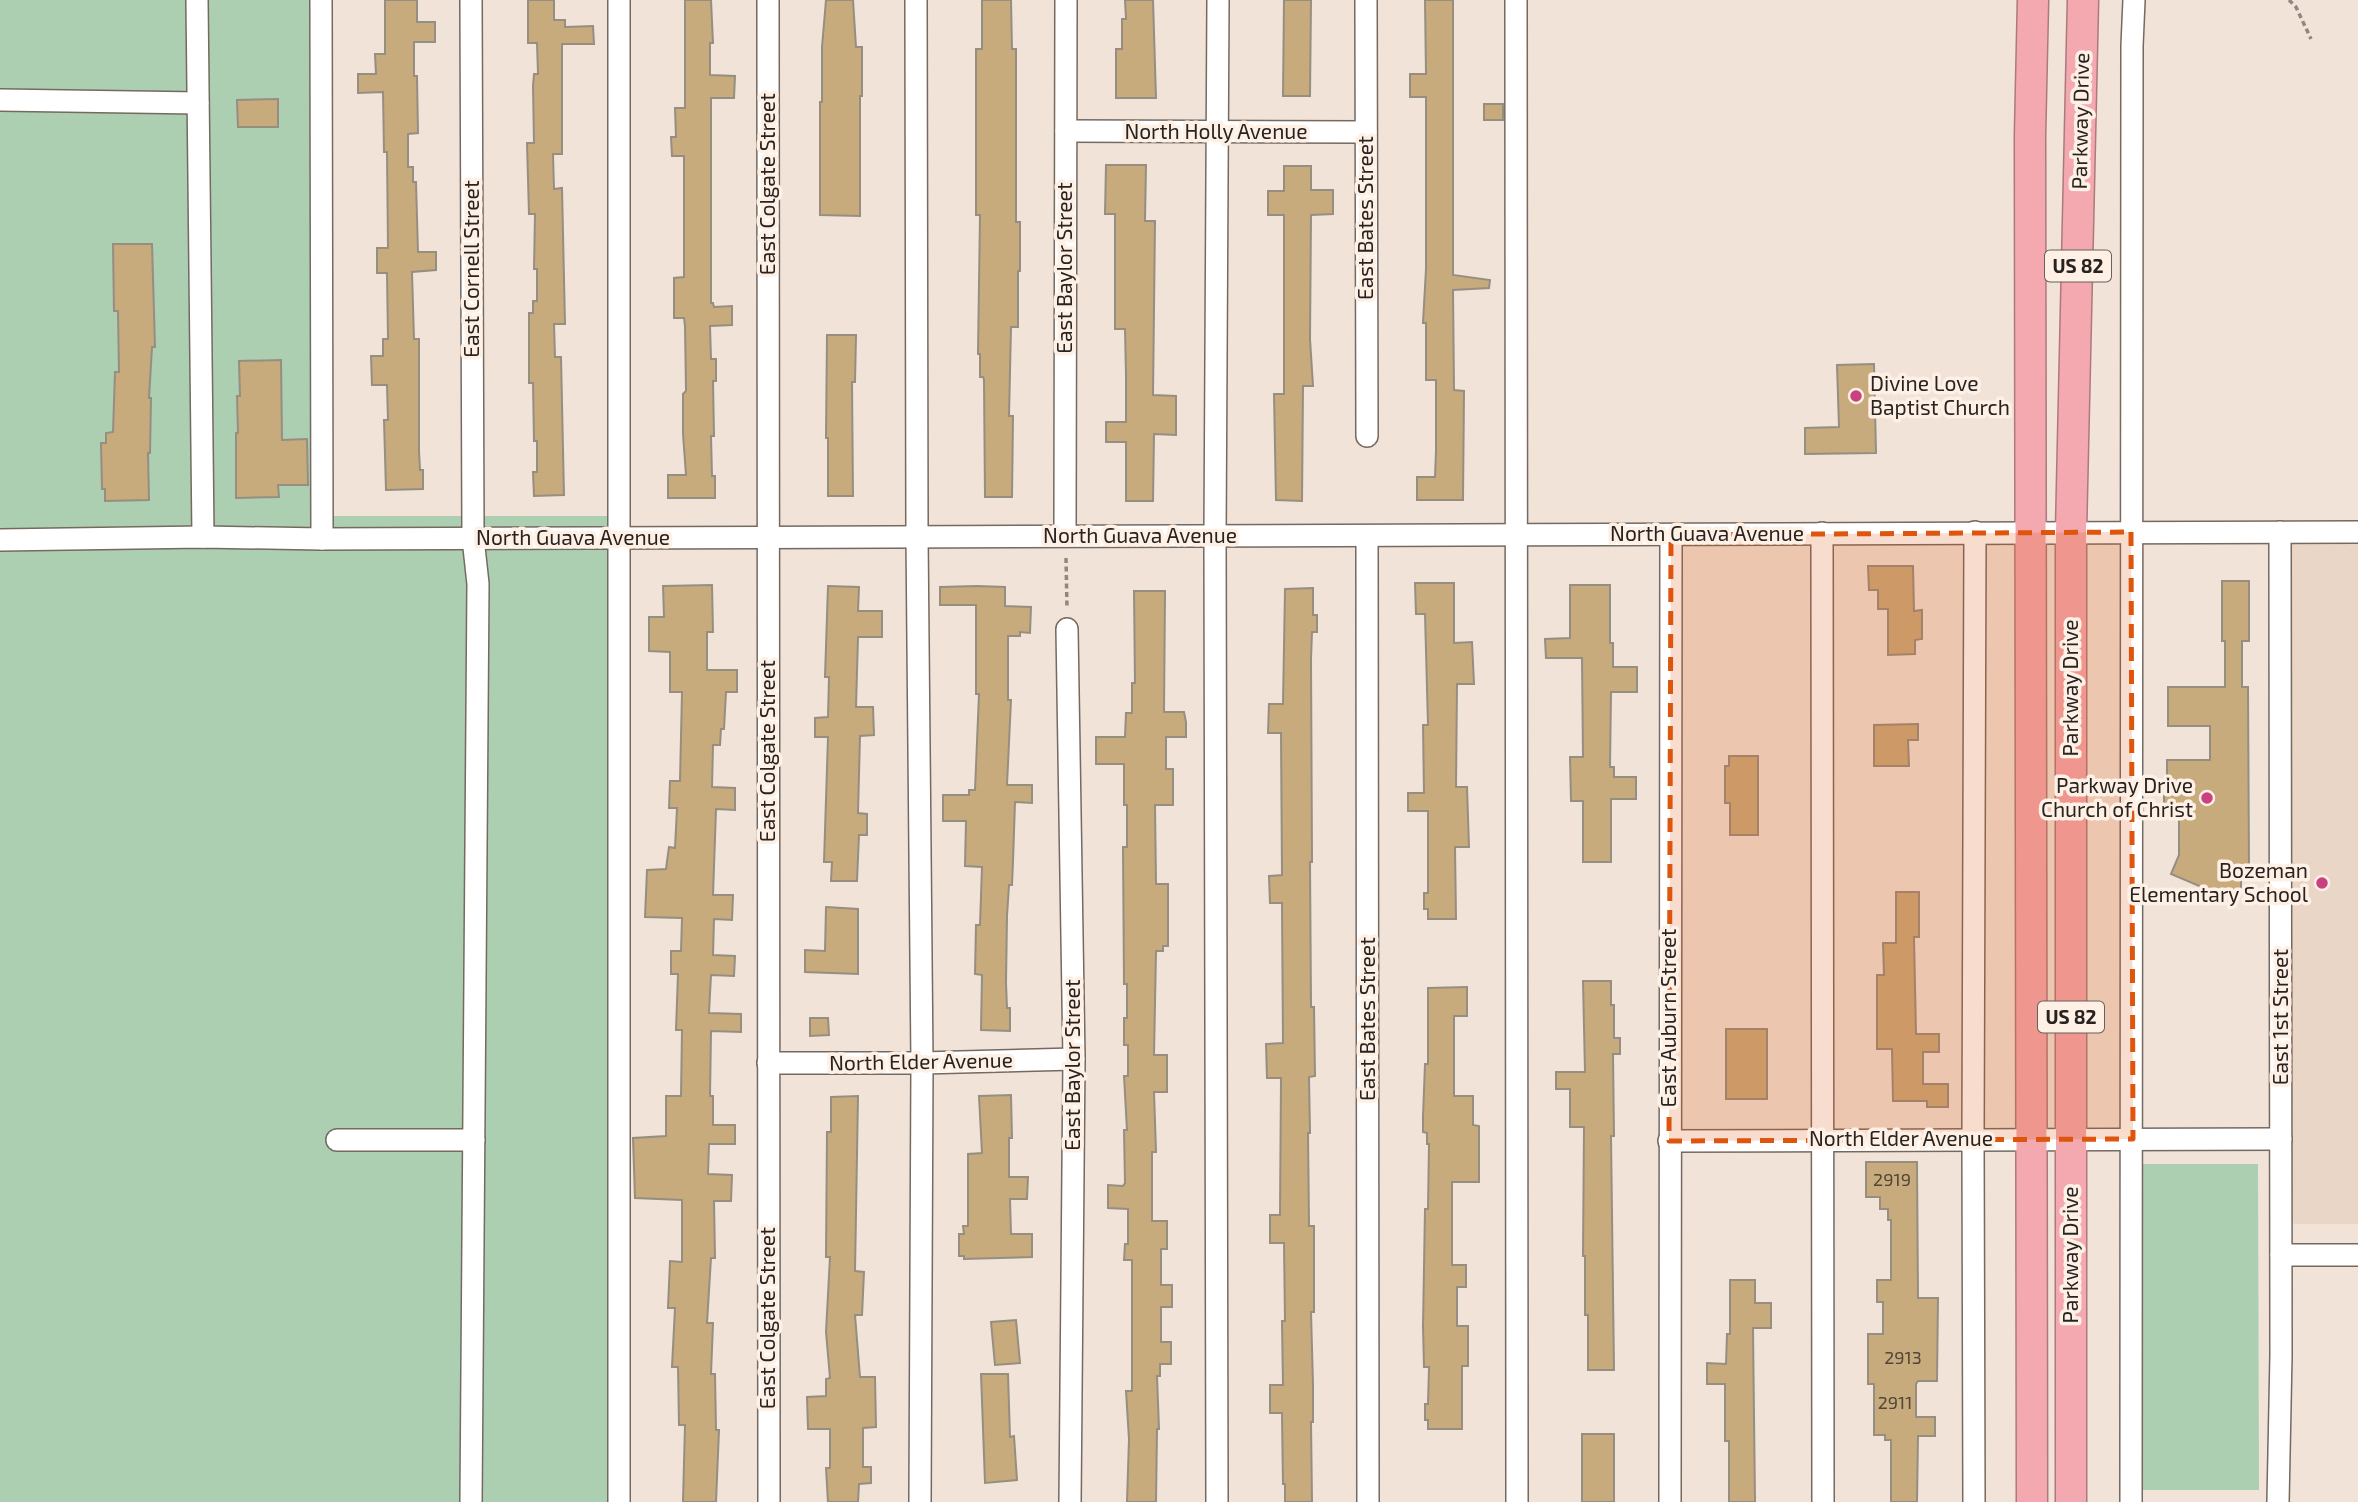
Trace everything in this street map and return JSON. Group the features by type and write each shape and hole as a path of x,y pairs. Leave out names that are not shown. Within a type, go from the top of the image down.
{"highway":[{"name":"Parkway Drive","path":"2032,1502 2030,136 2033,0"},
{"name":"Parkway Drive","path":"2071,1502 2071,532 2083,0"}],"street":[{"path":"197,0 203,537"},
{"path":"321,0 322,539"},
{"name":"East Cornell Street","path":"471,0 473,538 478,584 471,1502"},
{"path":"619,0 619,1502"},
{"name":"East Colgate Street","path":"768,0 769,1502"},
{"path":"916,0 922,1063 920,1502"},
{"name":"East Baylor Street","path":"1065,536 1066,0"},
{"path":"1217,1502 1215,536 1218,0"},
{"name":"East Bates Street","path":"1366,0 1367,436"},
{"path":"1516,0 1517,1502"},
{"path":"2131,1502 2134,0"},
{"path":"0,100 198,103"},
{"name":"North Holly Avenue","path":"1066,131 1366,132"},
{"path":"1974,1502 1975,532"},
{"name":"East 1st Street","path":"2278,1502 2281,1255 2280,532"},
{"name":"North Guava Avenue","path":"0,540 203,537 322,539 2358,532"},
{"path":"1822,534 1823,1502"},
{"name":"East Auburn Street","path":"1670,1502 1671,535"},
{"name":"East Bates Street","path":"1367,536 1368,1502"},
{"name":"East Baylor Street","path":"1067,629 1074,1059 1070,1502"},
{"name":"North Elder Avenue","path":"768,1063 1074,1059"},
{"name":"North Elder Avenue","path":"1669,1141 2281,1139"},
{"path":"337,1140 474,1140"},
{"path":"2281,1255 2358,1255"}],"path":[{"path":"2289,0 2296,7 2311,39"},
{"path":"1065,536 1067,629"}],"highlighted area":[{"path":"2131,532 2133,1139 1669,1141 1671,535"}],"shaded area":[{"name":"Bozeman Elementary School","path":"2358,540 2358,1224 2295,1224 2289,1219 2289,544 2292,541"}],"green space":[{"path":"0,0 329,0 329,516 629,516 629,1502 0,1502"},
{"path":"2142,1164 2258,1164 2259,1490 2143,1490"}],"building":[{"path":"385,0 417,0 417,22 435,22 435,42 414,42 418,133 408,134 408,167 413,167 413,182 416,182 418,252 436,252 436,270 412,272 414,339 419,339 419,451 423,489 386,490 384,420 388,420 387,385 372,385 371,356 383,356 383,339 388,339 387,273 377,273 377,248 388,248 387,152 384,152 383,92 358,93 358,74 376,74 375,54 385,54"},
{"path":"528,0 554,0 554,20 565,20 565,27 593,26 594,44 562,44 562,154 553,154 554,189 562,188 565,324 554,324 555,357 561,357 564,495 534,496 533,472 537,472 537,441 534,441 533,383 529,383 529,313 533,313 533,301 537,301 537,269 534,269 535,214 529,214 527,143 534,143 533,86 534,74 538,74 537,43 528,43"},
{"path":"685,0 711,0 713,43 710,43 710,75 735,76 734,98 711,98 711,303 714,307 732,306 732,325 710,326 711,359 716,359 716,381 713,381 714,436 711,436 715,498 668,498 668,475 686,475 683,434 683,394 686,391 685,326 684,318 674,318 674,278 684,277 684,156 672,156 671,137 676,137 675,108 685,108"},
{"path":"826,0 853,0 856,47 862,47 860,216 820,215 820,102"},
{"path":"982,0 1011,0 1012,49 1016,49 1016,222 1020,222 1020,271 1018,327 1011,327 1009,416 1013,416 1012,497 985,497 984,380 980,377 978,354 980,215 976,215 976,49 982,49"},
{"path":"1125,0 1153,0 1156,98 1116,98 1116,49 1122,49 1122,19 1126,19"},
{"path":"1284,0 1311,0 1310,96 1283,96"},
{"path":"1425,0 1453,0 1453,275 1490,280 1489,288 1453,290 1454,390 1464,391 1463,500 1417,500 1417,477 1435,477 1436,451 1436,380 1426,380 1426,323 1423,323 1426,269 1426,97 1410,97 1410,74 1426,74"},
{"path":"278,99 278,127 238,127 237,100"},
{"path":"1484,104 1503,104 1503,120 1484,120"},
{"path":"1106,165 1146,165 1145,221 1155,221 1153,395 1176,396 1176,435 1154,434 1153,501 1126,501 1126,442 1106,442 1106,422 1126,422 1126,375 1125,329 1115,329 1115,214 1105,214"},
{"path":"1284,166 1311,166 1311,190 1333,190 1333,214 1311,215 1310,339 1313,386 1303,386 1302,501 1276,500 1274,394 1284,394 1284,215 1268,215 1268,191 1284,191"},
{"path":"113,244 152,244 155,347 152,347 149,398 149,500 105,501 105,489 102,489 101,443 106,443 106,433 113,432 115,372 119,372 118,311 114,311"},
{"path":"827,335 856,335 855,382 852,382 853,496 828,496"},
{"path":"281,360 282,440 307,439 308,485 278,485 279,497 236,498 239,361"},
{"name":"Divine Love Baptist Church","path":"1874,364 1876,453 1805,454 1805,428 1839,427 1837,365"},
{"path":"1868,566 1913,566 1914,611 1922,610 1922,639 1915,640 1915,654 1888,655 1888,609 1878,609 1878,590 1869,590"},
{"name":"Parkway Drive Church of Christ","path":"2222,581 2249,581 2249,641 2242,641 2242,687 2248,687 2249,870 2241,870 2241,891 2211,891 2171,874 2179,855 2179,808 2164,808 2167,760 2210,760 2210,726 2168,726 2168,687 2225,687"},
{"path":"1415,583 1454,583 1454,643 1472,642 1474,684 1457,684 1456,787 1467,787 1469,847 1455,847 1456,919 1428,919 1428,909 1424,909 1424,893 1428,893 1428,811 1408,811 1408,793 1424,793 1423,725 1428,725 1425,614 1416,614"},
{"path":"712,585 713,632 707,632 707,670 737,670 737,692 726,692 724,729 721,729 720,745 713,745 712,787 735,788 735,810 716,809 713,895 733,895 732,920 714,919 713,955 735,956 734,976 711,975 709,1013 741,1014 741,1032 711,1031 710,1096 713,1096 713,1125 735,1125 735,1144 709,1144 708,1174 732,1175 731,1201 714,1201 715,1258 711,1258 707,1323 713,1323 711,1374 715,1374 716,1430 719,1430 716,1502 683,1502 685,1425 679,1425 678,1367 672,1367 675,1308 668,1308 670,1261 682,1262 682,1200 635,1198 633,1138 666,1136 666,1096 681,1096 682,1030 676,1030 678,974 671,974 671,951 681,951 682,918 645,917 647,870 666,869 669,847 675,848 677,808 669,808 670,781 680,781 682,692 670,692 670,652 649,651 649,617 664,617 663,586"},
{"path":"1570,585 1610,585 1610,643 1613,643 1613,667 1637,667 1637,692 1611,692 1610,767 1614,767 1614,777 1636,777 1636,799 1611,799 1611,862 1583,862 1583,801 1571,801 1570,757 1583,757 1582,658 1546,658 1545,639 1570,638"},
{"path":"828,586 859,587 858,611 882,611 882,637 858,637 856,707 873,707 874,735 860,736 858,813 867,814 867,835 859,835 857,881 831,881 832,862 824,862 828,737 815,737 815,718 828,717 829,677 825,677"},
{"path":"940,587 1005,587 1005,606 1031,607 1030,633 1020,632 1020,636 1008,636 1008,700 1011,700 1007,785 1032,785 1032,803 1015,802 1012,885 1009,885 1007,916 1006,983 1010,1031 981,1030 982,975 975,974 976,925 980,925 982,867 965,866 966,821 943,821 943,795 969,795 969,790 975,790 979,694 976,694 976,605 940,605"},
{"path":"1313,588 1313,615 1317,615 1317,632 1312,632 1311,659 1310,862 1311,1007 1314,1007 1315,1076 1309,1077 1308,1133 1309,1226 1314,1226 1314,1312 1311,1312 1312,1502 1285,1502 1282,1413 1270,1413 1270,1385 1283,1385 1282,1321 1285,1321 1284,1243 1270,1243 1270,1215 1280,1215 1281,1078 1267,1078 1266,1044 1283,1043 1282,903 1270,903 1269,876 1282,875 1281,733 1268,733 1269,704 1283,704 1285,589"},
{"path":"1134,591 1165,591 1164,712 1184,712 1186,722 1186,737 1166,737 1166,769 1173,769 1173,805 1155,805 1156,884 1168,884 1168,946 1163,946 1163,951 1156,951 1154,1055 1167,1055 1167,1092 1154,1092 1156,1152 1152,1152 1152,1221 1167,1221 1167,1249 1161,1249 1161,1285 1172,1285 1172,1307 1161,1307 1161,1342 1171,1342 1171,1364 1160,1364 1160,1376 1157,1376 1159,1429 1156,1502 1127,1502 1129,1439 1126,1391 1132,1391 1132,1260 1124,1260 1125,1244 1128,1244 1128,1209 1108,1208 1108,1185 1123,1186 1125,1183 1124,1130 1127,1130 1124,1076 1128,1076 1128,1045 1124,1045 1127,984 1124,984 1123,847 1127,847 1127,805 1124,805 1124,764 1096,764 1096,737 1125,737 1126,713 1132,713 1132,683 1135,683"},
{"path":"1918,724 1918,740 1908,740 1909,766 1874,766 1874,725"},
{"path":"1729,756 1758,756 1758,835 1730,835 1730,803 1725,803 1725,766 1729,766"},
{"path":"1896,892 1919,892 1919,937 1914,937 1916,1034 1939,1034 1939,1052 1923,1052 1923,1084 1948,1084 1948,1107 1927,1107 1927,1101 1893,1101 1892,1049 1877,1049 1877,975 1884,975 1883,943 1896,943"},
{"path":"826,907 858,909 858,974 805,972 805,950 825,951"},
{"path":"1583,981 1611,981 1614,1038 1620,1038 1620,1054 1613,1054 1614,1136 1611,1136 1614,1370 1588,1370 1588,1315 1585,1315 1583,1256 1584,1127 1570,1127 1570,1089 1556,1089 1556,1072 1585,1072"},
{"path":"1467,987 1467,1016 1454,1016 1454,1096 1473,1096 1473,1125 1479,1126 1479,1182 1452,1182 1452,1265 1466,1265 1466,1287 1457,1287 1457,1326 1468,1326 1468,1366 1462,1366 1462,1429 1428,1429 1425,1404 1428,1404 1429,1367 1424,1367 1423,1327 1429,1144 1427,1133 1423,1132 1423,1117 1425,1064 1428,1064 1428,988"},
{"path":"810,1018 828,1018 829,1035 810,1036"},
{"path":"1726,1029 1767,1029 1767,1099 1726,1099"},
{"path":"1011,1095 1009,1177 1028,1177 1027,1199 1010,1199 1011,1234 1032,1234 1032,1257 964,1259 964,1256 959,1256 959,1234 964,1234 963,1226 968,1226 968,1154 982,1153 979,1096"},
{"path":"858,1096 855,1271 864,1272 862,1315 855,1315 860,1377 875,1377 876,1427 863,1428 863,1467 871,1467 871,1483 859,1484 858,1502 828,1502 826,1468 830,1468 830,1429 808,1429 807,1397 826,1396 826,1379 830,1378 826,1332 830,1257 826,1257 827,1132 831,1132 831,1097"},
{"path":"1866,1162 1917,1162 1918,1298 1938,1298 1937,1381 1918,1381 1916,1384 1916,1417 1935,1417 1935,1436 1918,1436 1917,1502 1891,1502 1891,1440 1885,1440 1885,1435 1874,1435 1874,1384 1868,1384 1868,1334 1883,1334 1883,1302 1877,1302 1877,1280 1891,1280 1891,1220 1888,1220 1888,1209 1880,1209 1880,1197 1866,1197"},
{"path":"1730,1280 1755,1280 1755,1303 1771,1303 1771,1328 1753,1328 1755,1502 1729,1502 1725,1384 1707,1384 1707,1363 1726,1364 1727,1334 1730,1334"},
{"path":"1016,1320 1020,1363 995,1365 991,1322"},
{"path":"981,1374 1008,1374 1010,1437 1014,1436 1017,1480 985,1483"},
{"path":"1582,1434 1614,1434 1614,1502 1582,1502"}],"place":[{"name":"Divine Love Baptist Church","path":"1856,396"},
{"name":"Parkway Drive Church of Christ","path":"2207,798"},
{"name":"Bozeman Elementary School","path":"2322,883"}]}
